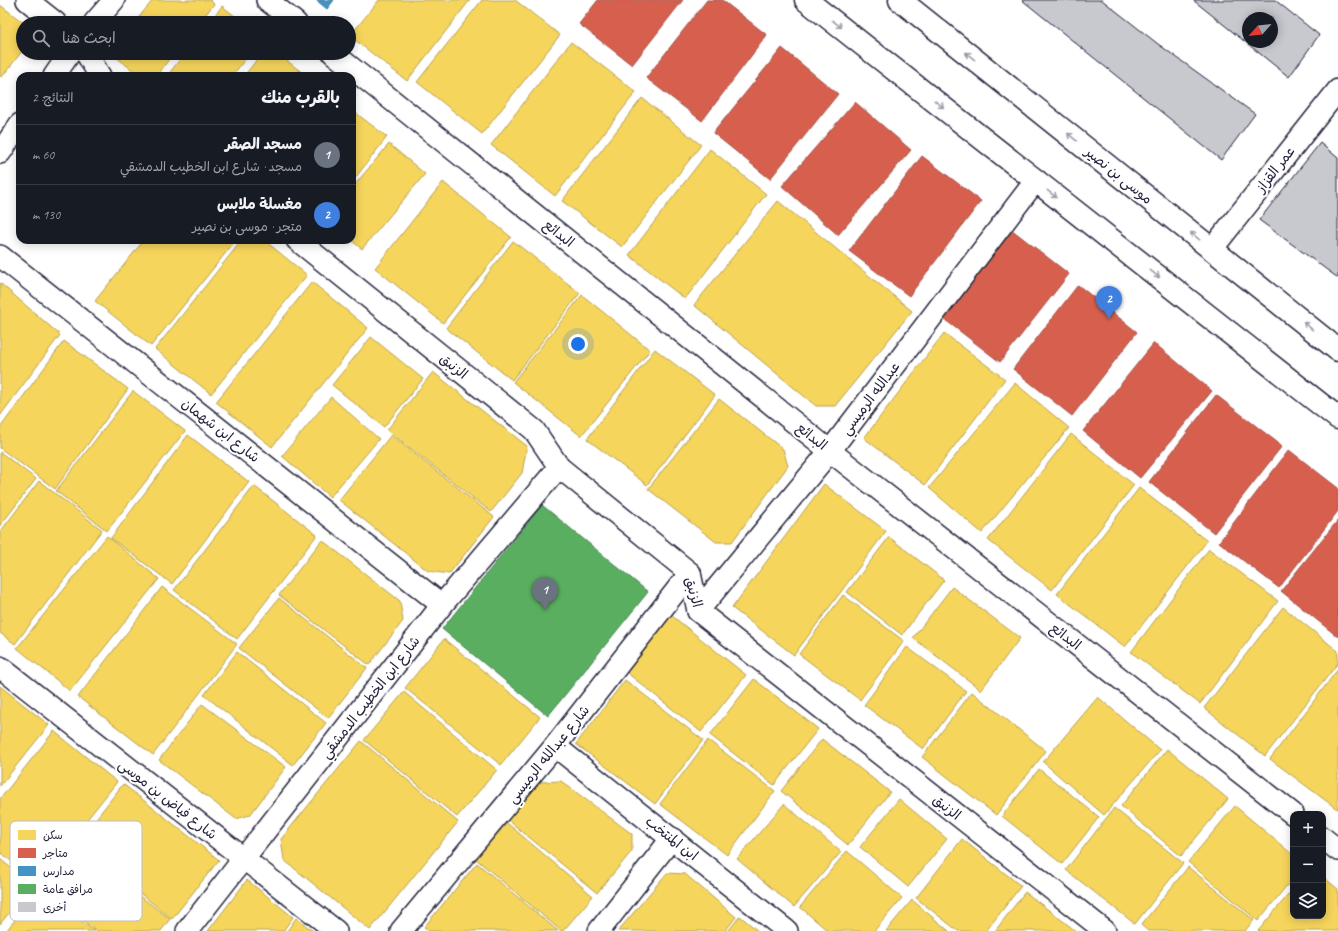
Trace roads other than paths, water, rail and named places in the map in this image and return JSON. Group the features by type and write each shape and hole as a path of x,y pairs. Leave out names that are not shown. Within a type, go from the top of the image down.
{"street":[{"path":"26,0 47,16"},
{"path":"100,16 114,0"},
{"path":"267,0 287,16"},
{"path":"806,0 1338,418"},
{"name":"موسى بن نصير","path":"900,0 1338,350"},
{"path":"57,72 65,60"},
{"path":"90,60 98,72"},
{"name":"البدائع","path":"342,60 830,451 1290,812"},
{"name":"عمر القزاز","path":"1212,249 1338,90"},
{"path":"0,153 16,130"},
{"name":"عبدالله الرميسي","path":"698,611 830,451 1036,180"},
{"name":"الزنبق","path":"302,244 534,430 559,467 690,573 698,611 1105,931"},
{"name":"شارع ابن شهمان","path":"0,256 442,604"},
{"name":"شارع ابن الخطيب الدمشقي","path":"187,931 442,604 559,467"},
{"name":"شارع عبدالله الرميسي","path":"401,931 555,746 690,573"},
{"name":"شارع فياض بن موسى","path":"0,667 336,931"},
{"name":"ابن المنتخب","path":"555,746 788,931"},
{"path":"599,931 672,838"},
{"path":"1326,840 1338,850"}],"place":[{"name":"مغسلة ملابس","path":"1109,319"},
{"name":"مسجد الصقر","path":"545,610"}]}
